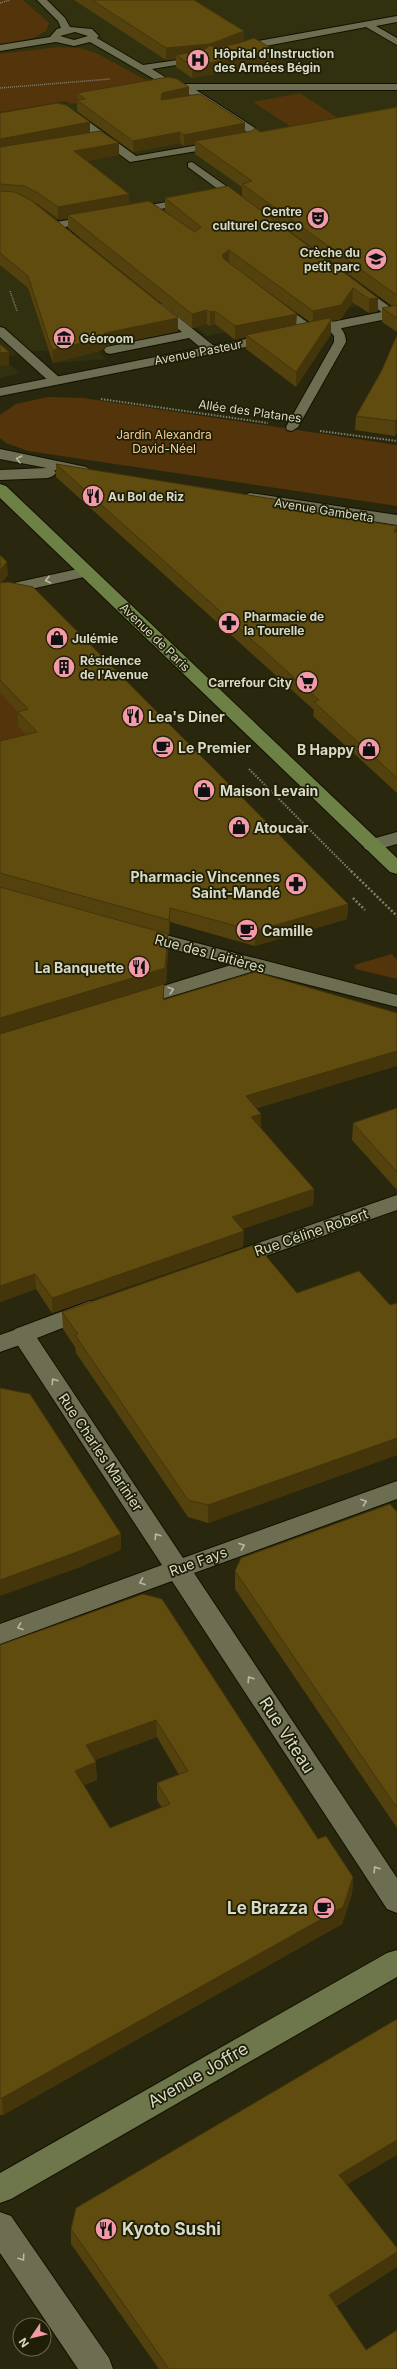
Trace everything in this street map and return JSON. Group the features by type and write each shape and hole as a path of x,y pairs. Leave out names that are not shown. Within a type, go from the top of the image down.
{"main road":[{"name":"Avenue de Paris","path":"0,489 397,868"},
{"name":"Avenue Joffre","path":"0,2189 397,1962"}],"street":[{"name":"Avenue Pasteur","path":"0,392 395,313"},
{"path":"0,454 101,474"},
{"path":"0,475 85,472"},
{"name":"Avenue Gambetta","path":"232,495 397,520"},
{"path":"0,591 87,572"},
{"path":"372,845 397,838"},
{"name":"Rue des Laitières","path":"122,929 252,965 297,974 397,1001"},
{"path":"114,1008 252,965"},
{"name":"Rue Céline Robert","path":"208,1268 397,1202"},
{"path":"0,1344 110,1302"},
{"name":"Rue Charles Marinier","path":"23,1335 179,1568"},
{"name":"Rue Fays","path":"0,1634 397,1490"},
{"name":"Rue Viteau","path":"179,1568 397,1902"},
{"path":"0,2226 97,2369"}],"lane":[{"path":"42,0 62,20 67,30"},
{"path":"229,53 252,45 370,26 397,19"},
{"path":"370,26 397,42"},
{"path":"56,39 55,34 67,30 89,31 94,34 91,39"},
{"path":"0,48 56,39 73,42 91,39 170,84 184,87 397,87"},
{"path":"142,68 204,58"},
{"path":"62,112 70,113 134,160 248,140 252,135 251,130 184,87"},
{"path":"189,103 203,100"},
{"path":"88,140 103,137"},
{"path":"192,166 254,211"},
{"path":"213,197 230,193"},
{"path":"122,213 198,199"},
{"path":"151,208 163,217"},
{"path":"44,215 81,245"},
{"path":"56,225 108,216"},
{"path":"350,282 395,313"},
{"path":"266,296 310,330"},
{"path":"149,300 210,349"},
{"path":"292,427 340,342 340,335 331,326"},
{"path":"0,331 56,381"},
{"path":"110,350 192,334"}],"path":[{"path":"0,3 10,0"},
{"path":"0,88 117,78"},
{"name":"Allée des Platanes","path":"100,398 397,442"},
{"path":"353,898 365,910"}],"shaded area":[{"path":"0,0 397,0 397,262 244,195 224,200 368,304 207,336 197,328 187,330 98,351 106,359 53,363 49,351 33,351 2,358 20,373 0,378"}],"green space":[{"path":"0,0 23,0 49,23 46,31 33,38 0,45"},
{"path":"57,47 80,48 96,53 159,87 71,104 66,101 0,112 0,54"},
{"path":"300,93 353,128 305,136 253,102"},
{"name":"Jardin Alexandra David-Néel","path":"48,397 83,398 397,445 397,506 28,451 6,443 0,438 0,415 16,404"},
{"path":"0,659 37,746 0,756"},
{"path":"392,954 397,960 397,979 356,969 354,965"}],"building":[{"path":"92,0 194,0 244,31 210,44 166,48"},
{"path":"254,38 276,51 192,66 176,55 204,50 210,45 216,48"},
{"path":"168,77 177,79 189,87 162,93 161,100 200,94 245,123 184,135 180,132 133,141 77,100 85,99 77,93"},
{"path":"57,103 66,105 90,122 0,139 0,113"},
{"path":"397,107 397,294 242,184 252,181 195,141 252,131 255,128 260,132"},
{"path":"100,131 119,143 74,151 129,194 58,207 38,193 24,186 0,184 0,147"},
{"path":"228,186 378,298 369,299 353,288 341,305 313,311 229,250 222,255 224,259 297,314 235,326 215,311 210,312 207,310 192,314 68,215 149,201 195,232 201,227 165,198"},
{"path":"0,191 15,192 32,201 178,318 105,333 102,338 52,350 28,276 0,253"},
{"path":"397,305 397,318 382,308"},
{"path":"329,318 331,320 296,372 246,335"},
{"path":"397,335 397,419 395,421 356,416 382,370"},
{"path":"0,344 9,352 0,353"},
{"path":"56,464 279,500 273,507 397,526 394,532 397,532 397,778 314,702 319,700"},
{"path":"0,555 7,562 0,570"},
{"path":"8,582 33,587 348,904 255,931 170,908 169,920 0,873 0,741 37,732 18,712 28,709 0,680 0,583"},
{"path":"0,887 168,934 165,968 0,1018"},
{"path":"255,972 397,1013 397,1051 246,1096 261,1114 251,1117 314,1189 232,1217 244,1231 52,1298 35,1274 0,1286 0,1034 164,984 163,1000"},
{"path":"397,1108 397,1172 353,1123"},
{"path":"256,1244 297,1293 359,1271 390,1305 397,1303 397,1438 208,1505 188,1500 75,1335 78,1334 62,1312"},
{"path":"0,1388 30,1394 121,1534 0,1580"},
{"path":"390,1504 397,1511 397,1808 235,1571 241,1558"},
{"path":"143,1594 162,1599 318,1839 326,1836 353,1877 343,1907 2,2098 0,2098 0,1645","holes":["156,1720 188,1771 157,1783 170,1804 110,1828 75,1771 96,1762 86,1745"]},
{"path":"397,2019 397,2140 339,2175 397,2248 397,2252 329,2295 366,2350 397,2330 397,2369 169,2369 71,2229 76,2208"}],"place":[{"name":"Hôpital d'Instruction des Armées Bégin","path":"198,60"},
{"name":"Centre culturel Cresco","path":"318,218"},
{"name":"Crèche du petit parc","path":"376,259"},
{"name":"Géoroom","path":"64,338"},
{"name":"Au Bol de Riz","path":"93,496"},
{"name":"Pharmacie de la Tourelle","path":"229,623"},
{"name":"Julémie","path":"57,638"},
{"name":"Résidence de l'Avenue","path":"64,667"},
{"name":"Carrefour City","path":"307,682"},
{"name":"Lea's Diner","path":"133,716"},
{"name":"Le Premier","path":"163,747"},
{"name":"B Happy","path":"369,749"},
{"name":"Maison Levain","path":"204,790"},
{"name":"Atoucar","path":"239,827"},
{"name":"Pharmacie Vincennes Saint-Mandé","path":"296,884"},
{"name":"Camille","path":"247,930"},
{"name":"La Banquette","path":"139,967"},
{"name":"Le Brazza","path":"324,1908"},
{"name":"Kyoto Sushi","path":"106,2229"}]}
